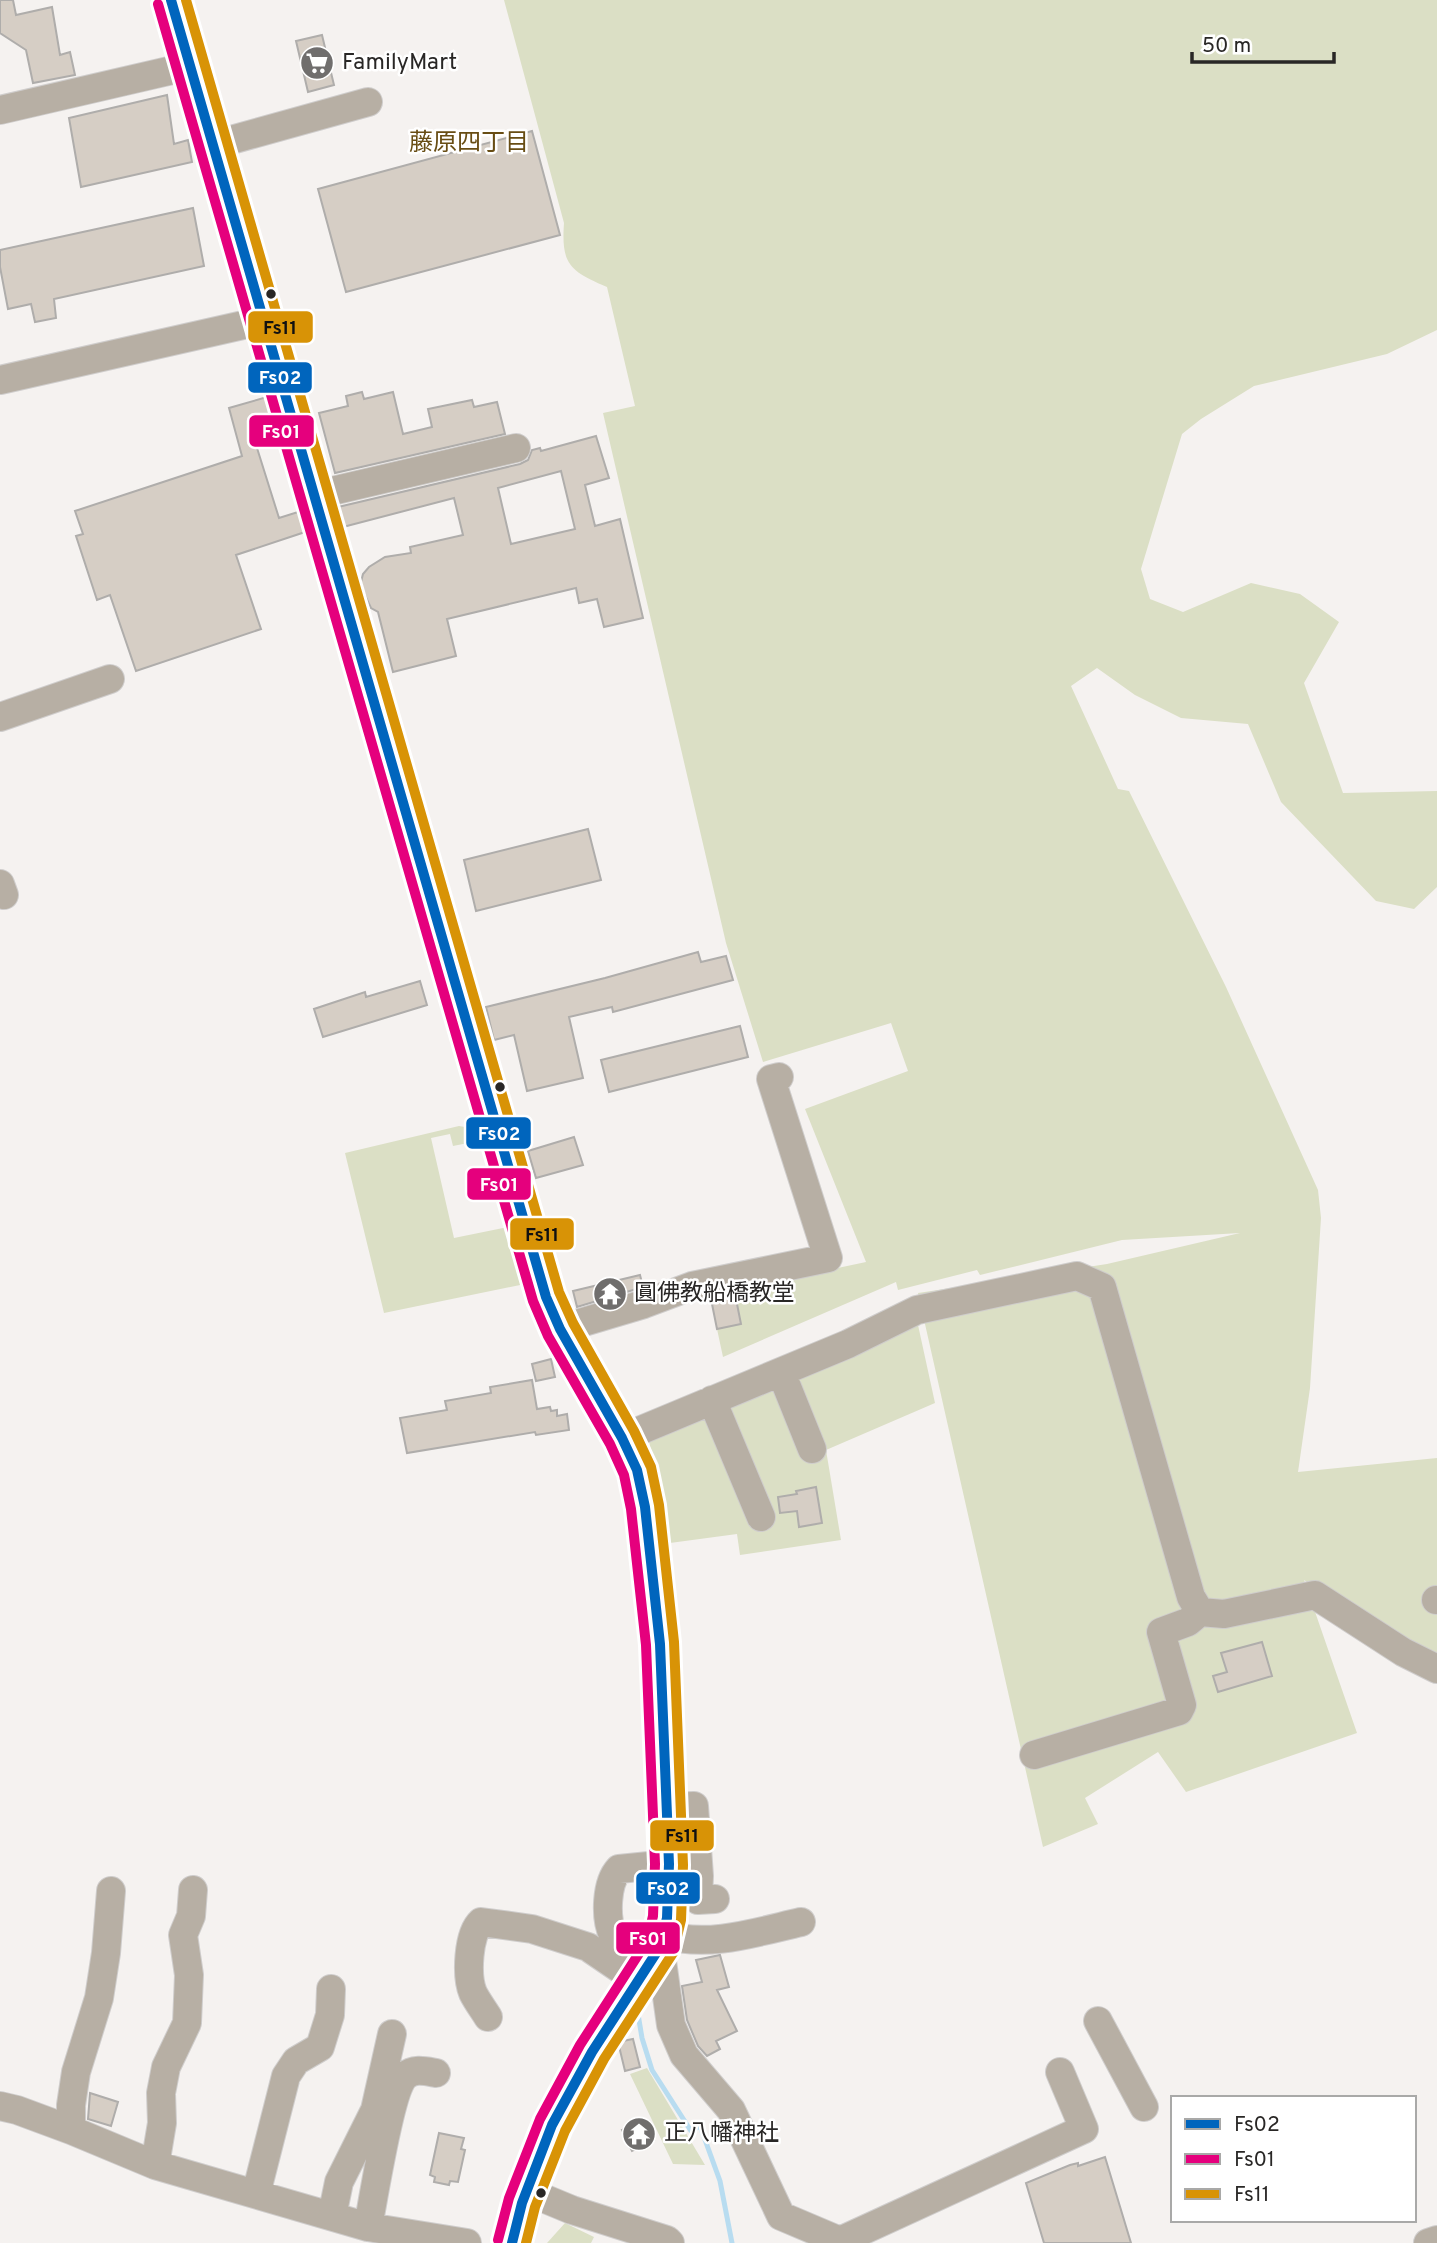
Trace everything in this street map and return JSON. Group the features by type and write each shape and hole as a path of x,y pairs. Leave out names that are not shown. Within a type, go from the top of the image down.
{"street":[{"path":"171,0 546,1297 560,1329 622,1438 637,1470 652,1556 660,1644 669,1864 653,1957 610,2024 545,2138 526,2190 512,2243"},
{"path":"0,110 190,66"},
{"path":"213,145 368,102"},
{"path":"0,380 265,320"},
{"path":"315,495 516,448"},
{"path":"0,717 110,679"},
{"path":"560,1329 644,1304 692,1286 828,1258 771,1079 779,1077"},
{"path":"622,1438 848,1344 917,1310 1077,1276 1102,1287 1191,1597 1200,1612"},
{"path":"781,1372 812,1448"},
{"path":"712,1400 761,1517"},
{"path":"1034,1755 1180,1711 1182,1705 1161,1632 1188,1622 1200,1612 1224,1614 1315,1595 1403,1652 1437,1669"},
{"path":"667,1807 694,1806 698,1900 715,1899"},
{"path":"669,1864 619,1869 610,1887 612,1935 653,1957 671,2025 684,2054 731,2110 781,2216 840,2241 1084,2129 1060,2072"},
{"path":"155,2165 162,2123 162,2093 166,2067 187,2023 190,1975 183,1935 191,1916 193,1890"},
{"path":"71,2130 76,2072 99,1998 111,1891"},
{"path":"488,2017 472,1992 470,1975 472,1939 481,1922 532,1929 588,1947 653,1957 685,1941 737,1937 801,1922"},
{"path":"256,2194 286,2076 296,2061 320,2047 330,2015 331,1989"},
{"path":"1098,2021 1144,2107"},
{"path":"332,2216 339,2182 375,2110 392,2034"},
{"path":"368,2227 381,2157 401,2081 411,2072 421,2070 436,2073"},
{"path":"0,2106 71,2130 155,2165 368,2227 467,2243"},
{"path":"526,2190 572,2210 670,2243"},
{"path":"1428,2243 1437,2240"}],"green space":[{"path":"504,0 1437,0 1437,330 1387,354 1254,386 1182,434 1141,569 1150,599 1183,612 1251,583 1300,594 1339,622 1304,683 1343,793 1437,791 1437,887 1414,909 1376,901 1281,802 1248,724 1181,718 1135,695 1097,668 1071,686 1118,789 1129,791 1226,987 1318,1190 1321,1218 1310,1388 1298,1472 1437,1458 1437,1663 1408,1652 1304,1580 1357,1733 1186,1792 1158,1752 1085,1798 1098,1824 1043,1847 918,1293 1107,1264 1240,1233 1122,1240 980,1275 977,1270 898,1290 896,1282 723,1357 717,1329 741,1323 734,1290 866,1262 805,1109 908,1071 891,1023 763,1062 726,943 603,413 635,406 607,287 576,271 567,257 563,237 564,223"},
{"path":"459,1126 465,1127 483,1140 453,1146 450,1134 431,1138 454,1238 508,1227 525,1284 384,1313 345,1153"},
{"path":"918,1325 935,1403 826,1450 841,1540 740,1555 737,1534 670,1543 648,1436"},
{"path":"647,2068 705,2165 673,2164 630,2074"},
{"path":"565,2223 594,2237 591,2243 547,2243"}],"building":[{"path":"0,0 13,0 16,15 52,7 60,55 70,52 75,75 33,83 26,50 0,33"},
{"path":"322,35 334,85 308,92 296,41"},
{"path":"167,95 174,144 188,140 192,162 81,187 69,118"},
{"path":"532,131 560,235 346,292 318,189"},
{"path":"193,208 204,266 54,299 56,318 35,322 31,304 8,309 0,267 0,250"},
{"path":"362,392 364,399 393,392 403,434 432,427 428,409 472,400 474,407 497,402 505,434 335,473 319,413 348,406 346,396"},
{"path":"267,397 279,442 257,448 279,518 298,512 305,532 236,555 261,629 136,671 110,595 97,600 76,536 83,534 75,511 242,456 229,408"},
{"path":"596,436 609,478 585,485 595,526 620,519 643,618 604,627 597,599 579,603 576,588 447,619 456,656 393,672 378,612 371,608 363,591 363,574 385,557 411,553 410,547 463,535 454,498 343,527 338,507 520,464 528,460 532,450 540,448 541,451","holes":["561,471 575,529 511,544 498,488"]},
{"path":"588,829 601,880 476,911 464,860"},
{"path":"698,952 701,962 726,956 733,980 613,1012 612,1007 569,1017 583,1078 527,1091 514,1035 494,1040 486,1007"},
{"path":"420,981 427,1005 323,1037 314,1009 365,992 366,997"},
{"path":"740,1026 748,1057 609,1092 601,1060"},
{"path":"574,1137 583,1165 536,1178 528,1151"},
{"path":"640,1275 643,1287 577,1307 573,1291"},
{"path":"735,1294 741,1324 717,1329 711,1299"},
{"path":"551,1359 555,1377 536,1381 532,1364"},
{"path":"532,1380 537,1409 550,1407 551,1411 557,1410 557,1416 567,1414 569,1430 536,1435 535,1432 407,1453 400,1418 447,1410 445,1401 491,1393 490,1387"},
{"path":"816,1487 822,1523 799,1527 797,1511 780,1513 778,1497"},
{"path":"1262,1642 1272,1676 1218,1692 1213,1676 1227,1672 1221,1653"},
{"path":"720,1955 729,1987 717,1990 737,2031 716,2041 720,2049 707,2056 698,2046 687,2020 682,1986 702,1982 696,1960"},
{"path":"633,2039 640,2067 625,2071 618,2042"},
{"path":"90,2093 118,2102 111,2126 88,2119"},
{"path":"644,2120 654,2140 632,2151 622,2130"},
{"path":"439,2133 464,2138 461,2149 465,2150 458,2182 450,2181 449,2185 434,2182 435,2177 430,2175"},
{"path":"1105,2157 1131,2243 1044,2243 1026,2183 1070,2165 1078,2163 1078,2166"}],"waterway":[{"path":"637,2008 642,2038 652,2070 691,2131 700,2126 720,2181 732,2243"}],"transit line":[{"name":"Fs02","path":"171,0 546,1297 560,1329 622,1438 637,1470 645,1507 660,1644 669,1864 667,1918 660,1947 592,2052 552,2125 522,2203 512,2243"},
{"name":"Fs11","path":"186,0 559,1292 651,1467 659,1505 674,1642 683,1865 681,1920 673,1953 604,2059 565,2131 535,2207 526,2243"},
{"name":"Fs01","path":"158,4 533,1301 548,1336 610,1444 624,1475 631,1509 646,1645 655,1864 653,1916 647,1941 580,2045 540,2119 509,2198 498,2240"}],"place":[{"name":"FamilyMart","path":"317,63"},
{"name":"圓佛教船橋教堂","path":"610,1294"},
{"name":"正八幡神社","path":"639,2134"}],"district":[{"name":"藤原四丁目","path":"469,144"}]}
